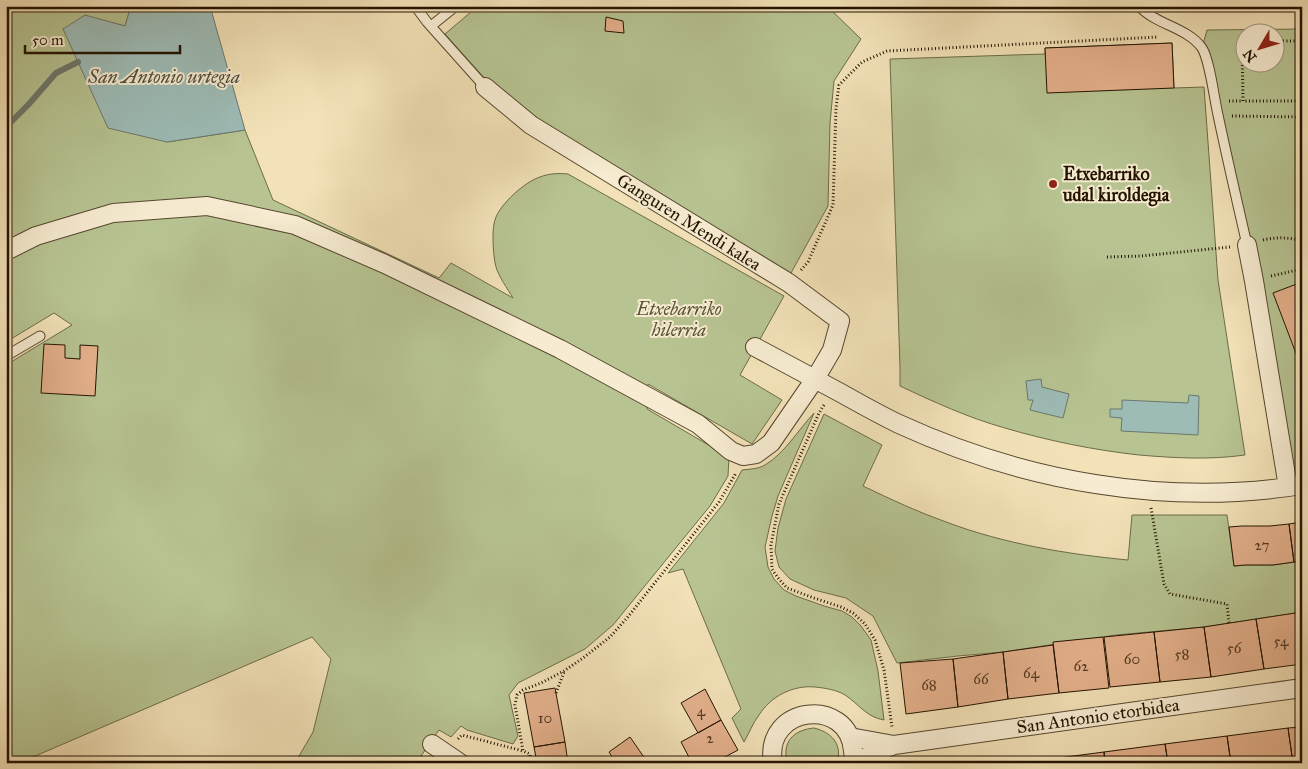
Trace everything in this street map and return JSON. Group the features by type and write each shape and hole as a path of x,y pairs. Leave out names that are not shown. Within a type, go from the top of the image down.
{"street":[{"name":"Ganguren Mendi kalea","path":"485,87 531,125 789,283 840,320 832,350 815,379"},
{"path":"6,251 36,236 113,213 207,206 295,225 385,264 560,349 698,424 731,451 742,456 756,454 770,443 815,379"},
{"path":"755,347 900,424 984,457 1037,473 1126,489 1228,492 1295,486 1247,245"},
{"name":"San Antonio etorbidea","path":"853,763 894,745 1302,688"},
{"path":"768,760 780,729 790,720 803,714 817,714 830,718 842,726 850,737 853,763"},
{"name":"San Antonio etorbidea","path":"850,737 894,745"},
{"path":"432,744 454,758"}],"lane":[{"path":"415,6 485,87"},
{"path":"431,26 456,6"},
{"path":"1139,6 1146,13 1189,35 1202,48 1207,61 1247,245"},
{"path":"6,356 40,336"}],"path":[{"path":"789,283 808,262 833,205 836,108 839,84 862,62 887,51 1189,35"},
{"path":"1286,41 1302,41"},
{"path":"1243,72 1243,101 1302,100"},
{"path":"1218,116 1302,117"},
{"path":"1107,257 1140,256 1247,245 1271,238 1302,241"},
{"path":"1254,281 1302,270"},
{"path":"833,389 819,413 779,504 771,544 772,569 787,588 853,613 865,624 875,640 884,670 894,745"},
{"path":"523,751 516,705 517,695 523,690 564,671 610,637 718,502 736,474 742,456"},
{"path":"1147,490 1164,584 1170,594 1227,604 1229,623"},
{"path":"556,693 564,671"},
{"path":"454,758 462,735 523,751 530,754 532,763"}],"green space":[{"name":"Etxebarriko hilerria","path":"6,6 131,6 125,26 85,16 167,142 245,130 273,200 439,278 451,263 513,298 496,267 493,234 496,217 507,201 527,184 549,174 568,174 784,296 740,375 782,400 752,444 648,384 647,409 729,457 728,476 710,506 613,625 585,649 518,683 509,695 518,736 513,744 467,730 461,726 451,737 439,730 421,756 429,763 295,763 313,732 331,659 312,637 19,763 6,763 6,365 72,325 54,313 6,342"},
{"path":"478,6 827,6 861,39 834,81 830,123 828,206 791,273 616,168 520,107 487,81 445,34"},
{"path":"1286,29 1302,29 1302,485 1288,487 1254,281 1202,48 1207,30 1236,30 1236,72 1286,72"},
{"name":"Etxebarriko udal kiroldegia","path":"1172,43 1174,88 1204,87 1218,280 1245,455 1205,458 1165,457 1088,448 992,424 939,404 900,386 890,59 1045,54 1045,48"},
{"path":"814,413 778,496 772,516 765,547 768,567 774,579 784,590 796,596 842,611 861,626 871,640 878,671 884,720 867,713 845,695 838,692 815,687 799,688 783,693 770,702 757,718 744,742 732,718 741,709 683,569 668,573 724,503 742,470 760,467 772,460 785,448"},
{"path":"824,414 882,445 863,486 904,505 968,530 1013,542 1082,555 1128,560 1132,515 1227,515 1234,566 1273,565 1302,561 1302,612 1204,627 1116,635 1003,652 897,663 873,616 846,598 814,590 790,579 779,567 775,551 778,528 786,499"},
{"path":"814,728 826,732 834,740 838,750 837,763 787,763 786,749 791,738 800,731"}],"water":[{"name":"San Antonio urtegia","path":"131,6 210,6 245,130 167,142 108,128 63,29 85,15 125,26"},
{"path":"1041,379 1042,387 1069,394 1063,418 1030,410 1033,400 1028,400 1026,381"},
{"path":"1189,395 1199,396 1198,435 1121,431 1122,418 1110,417 1110,409 1122,409 1122,400 1188,403"}],"building":[{"path":"606,17 623,21 624,33 605,31"},
{"path":"1172,43 1174,88 1047,93 1045,48"},
{"path":"1302,282 1302,364 1300,364 1273,293"},
{"path":"44,344 65,345 65,358 80,359 80,345 98,346 95,396 41,393"},
{"path":"1302,522 1302,561 1294,562 1289,524"},
{"path":"1289,524 1294,562 1273,565 1234,566 1229,527"},
{"path":"1302,612 1302,664 1264,669 1256,619"},
{"path":"1256,619 1264,669 1211,677 1204,627"},
{"path":"1204,627 1211,677 1160,682 1154,632"},
{"path":"1154,632 1160,682 1110,687 1104,637"},
{"path":"1103,637 1109,688 1059,693 1053,642"},
{"path":"1053,645 1059,693 1008,699 1003,652"},
{"path":"1003,652 1008,699 958,707 953,659"},
{"path":"953,659 958,707 906,714 900,663"},
{"path":"555,688 565,742 534,747 524,693"},
{"path":"705,689 721,720 698,733 681,703"},
{"path":"721,720 738,750 714,763 692,763 681,742"},
{"path":"1302,727 1302,763 1293,763 1288,728"},
{"path":"1288,728 1293,763 1231,763 1227,736"},
{"path":"1227,736 1231,763 1168,763 1165,744"},
{"path":"630,737 648,763 616,763 609,752"},
{"path":"565,742 568,763 537,763 534,747"},
{"path":"1165,744 1168,763 1105,763 1104,752"},
{"path":"1104,752 1105,763 1044,763 1043,760"},
{"path":"1043,760 1044,763 1020,763"}],"waterway":[{"path":"6,127 56,73 78,62"}],"place":[{"name":"Etxebarriko udal kiroldegia","path":"1053,184"}]}
